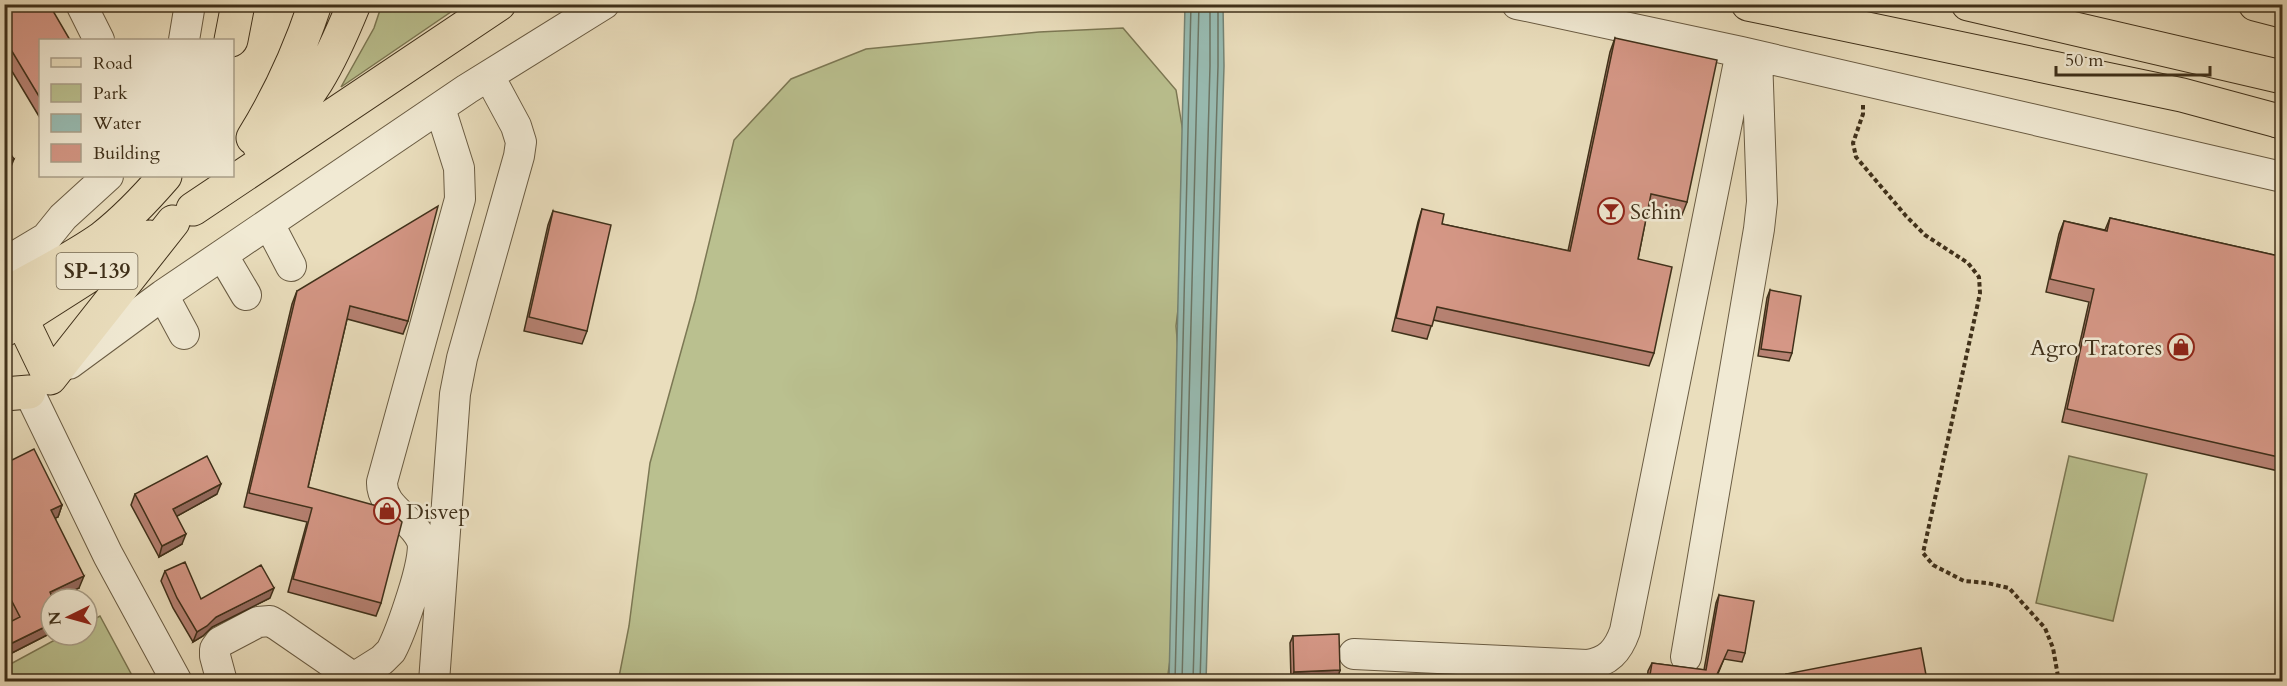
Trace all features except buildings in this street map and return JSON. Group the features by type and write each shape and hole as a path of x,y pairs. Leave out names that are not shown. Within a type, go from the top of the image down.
{"main road":[{"path":"231,39 238,4"},
{"path":"234,166 286,81 315,4"},
{"path":"234,167 290,118 312,92 337,46 354,4"},
{"path":"22,392 183,216 499,4"},
{"path":"1748,4 2182,95 2281,121"},
{"path":"1968,4 2283,77"},
{"path":"2255,4 2283,11"},
{"path":"22,392 9,312 131,213 164,177"},
{"name":"SP-139","path":"9,312 183,216 224,177"}],"street":[{"path":"81,4 98,39"},
{"path":"184,39 190,4"},
{"path":"177,681 22,392 440,108 604,4"},
{"path":"1517,4 1749,54 2283,177"},
{"path":"1354,654 1587,665 1598,663 1617,649 1625,631 1749,54"},
{"path":"1686,657 1762,202 1749,54"},
{"path":"434,681 455,393 462,358 521,142 516,126 489,76"},
{"path":"222,681 215,649 224,638 264,621 277,625 350,680 391,651 423,560 422,540 387,499 381,488 460,199 459,168 440,108"},
{"path":"4,263 46,238 63,217 107,177"},
{"path":"63,217 83,225 95,224 131,213"},
{"path":"269,224 291,266"},
{"path":"223,256 246,295"},
{"path":"163,295 184,334"}],"path":[{"path":"1865,81 1863,114 1853,143 1856,158 1925,235 1968,263 1979,278 1980,293 1923,553 1933,565 1964,581 2009,588 2045,628 2053,648 2059,681"}],"green space":[{"path":"382,4 461,5 341,87 374,28"},
{"path":"1123,28 1176,90 1189,168 1186,246 1176,326 1183,409 1171,653 1167,681 618,682 629,626 650,463 695,301 734,140 791,79 866,49 1039,32"},
{"path":"2069,456 2147,474 2113,621 2036,603"},
{"path":"99,617 135,681 5,681 5,667 42,647 99,647"}],"water":[{"path":"1185,5 1223,5 1224,66 1206,682 1169,681"}],"place":[{"name":"Schin","path":"1611,211"},
{"name":"Agro Tratores","path":"2181,347"},
{"name":"Disvep","path":"387,511"}]}
